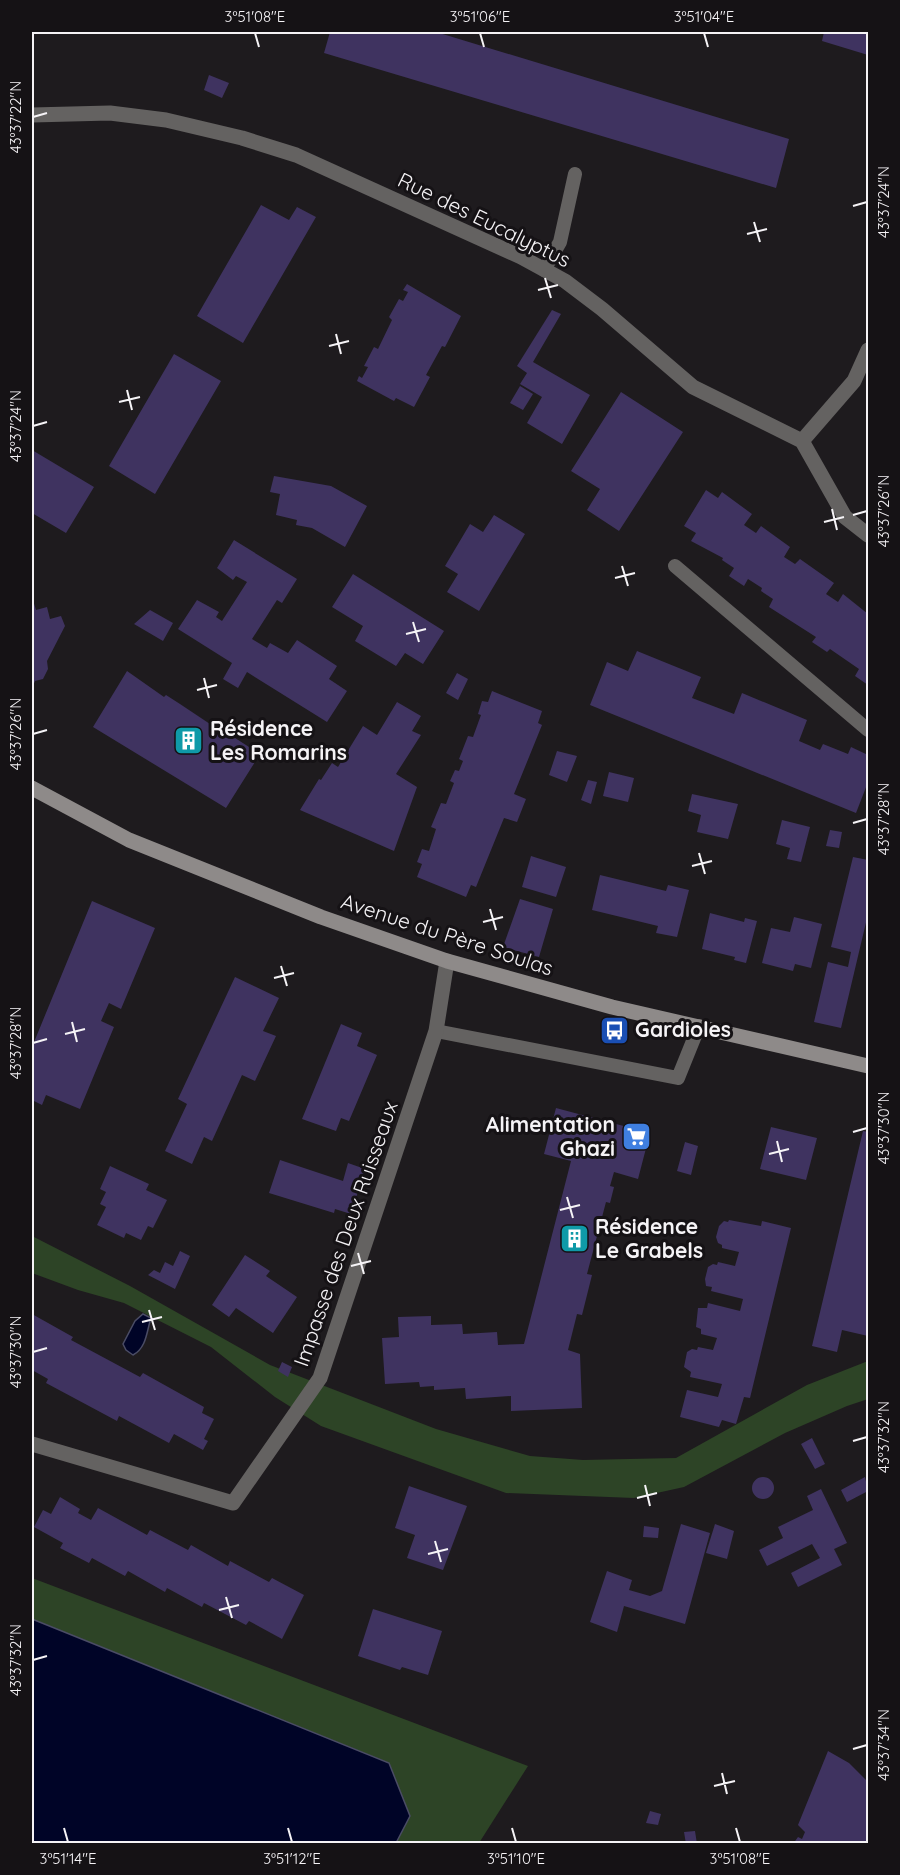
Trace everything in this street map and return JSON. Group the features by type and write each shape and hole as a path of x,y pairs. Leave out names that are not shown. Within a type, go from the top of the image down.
{"main road":[{"name":"Avenue du Père Soulas","path":"32,788 129,840 321,917 447,961 612,1007 868,1066"}],"street":[{"name":"Rue des Eucalyptus","path":"32,115 110,113 166,120 242,138 296,155 521,257 565,281 602,309 693,387 802,441"},
{"path":"868,350 854,381 802,441 845,517 868,535"},
{"name":"Impasse des Deux Ruisseaux","path":"32,1444 233,1503 321,1378 397,1155 436,1031 447,961"}],"lane":[{"path":"544,270 560,242 575,174"},
{"path":"675,566 868,730"},
{"path":"436,1031 678,1078 699,1026"}],"green space":[{"path":"32,1236 130,1286 270,1365 436,1429 530,1456 583,1460 676,1458 807,1385 868,1361 868,1399 785,1433 684,1487 634,1498 506,1493 321,1426 275,1397 211,1347 124,1303 78,1290 32,1273"},
{"path":"32,1578 528,1766 479,1843 32,1843"}],"water":[{"path":"143,1314 151,1318 144,1343 133,1355 126,1350 123,1344 135,1321"},
{"path":"32,1619 389,1763 410,1816 396,1843 32,1843"}],"building":[{"path":"330,32 436,32 789,139 776,188 324,53"},
{"path":"824,32 868,32 868,55 822,41"},
{"path":"209,75 229,83 222,98 204,90"},
{"path":"261,205 289,220 297,207 316,217 243,343 197,316"},
{"path":"407,284 461,316 445,347 442,346 426,375 430,377 414,407 396,398 394,401 357,381 359,376 362,378 368,367 364,366 374,347 378,349 392,320 389,317 399,299 403,301 408,292 403,290"},
{"path":"552,310 561,314 533,362 590,395 562,444 527,423 542,397 520,384 527,373 517,366"},
{"path":"174,354 221,381 155,494 109,466"},
{"path":"520,386 533,394 523,410 510,403"},
{"path":"621,392 683,432 619,531 587,510 600,489 571,471"},
{"path":"32,450 94,487 66,533 32,513"},
{"path":"274,476 331,486 367,506 345,547 312,528 296,525 297,520 276,515 280,494 270,492"},
{"path":"706,490 718,498 722,492 752,514 744,525 756,533 761,526 790,547 784,557 795,564 800,559 834,583 826,594 838,602 843,594 868,614 868,685 855,676 859,669 830,649 827,652 812,642 816,637 769,607 773,599 761,591 762,588 748,579 744,586 729,576 734,568 722,560 723,558 691,541 696,533 684,526"},
{"path":"494,515 525,534 479,611 447,592 458,574 445,566 470,524 483,532"},
{"path":"234,540 297,579 282,603 277,600 252,639 267,648 270,643 288,653 297,640 337,666 329,679 347,691 327,722 247,672 238,688 223,679 232,663 178,629 197,600 219,612 216,617 222,621 247,582 236,576 233,580 217,568"},
{"path":"353,574 444,631 423,664 405,653 396,666 355,641 363,626 332,607"},
{"path":"32,597 36,610 47,607 50,619 61,616 65,626 47,661 48,669 43,679 35,681 32,688"},
{"path":"150,610 173,623 163,641 134,624"},
{"path":"637,651 701,677 692,698 734,714 742,693 807,720 799,741 820,750 823,744 848,754 851,747 868,755 868,782 856,813 590,705 607,662 628,671"},
{"name":"Résidence Les Romarins","path":"127,671 164,697 166,695 231,738 232,736 260,754 226,808 93,727"},
{"path":"457,673 468,679 458,700 446,693"},
{"path":"492,691 542,711 538,723 542,725 514,794 526,799 517,822 504,818 476,887 471,885 466,897 417,877 422,864 417,862 422,849 429,851 436,829 431,827 441,803 446,804 454,783 450,781 455,770 459,771 463,761 459,759 468,736 473,737 481,715 478,714 482,701 488,702"},
{"path":"397,702 421,716 412,731 421,735 396,774 417,787 394,851 300,810 332,763 338,767 363,726 377,735"},
{"path":"557,751 577,756 567,782 549,775"},
{"path":"609,772 634,778 628,802 603,796"},
{"path":"588,780 597,782 591,804 581,800"},
{"path":"692,794 738,804 728,839 697,832 701,815 688,811"},
{"path":"782,820 810,827 801,862 787,859 790,848 776,844"},
{"path":"830,830 842,832 839,848 826,846"},
{"path":"531,856 566,867 556,897 522,887"},
{"path":"853,857 868,860 868,914 841,1028 814,1022 828,962 848,967 851,952 831,947"},
{"path":"600,875 666,891 668,885 689,890 677,937 656,933 658,926 592,910"},
{"path":"520,899 553,909 539,957 503,947"},
{"path":"92,901 155,928 121,1009 109,1003 101,1021 114,1027 80,1109 46,1095 42,1105 32,1100 32,1047"},
{"path":"710,913 744,922 745,918 757,921 746,963 734,960 735,957 702,949"},
{"path":"794,917 822,924 811,968 795,964 793,971 762,963 771,928 790,932"},
{"path":"235,977 279,998 263,1031 276,1036 255,1081 242,1075 212,1141 204,1137 192,1164 165,1151 187,1104 178,1099"},
{"path":"341,1024 362,1033 357,1046 377,1055 349,1121 341,1118 336,1131 302,1119"},
{"name":"Résidence Le Grabels","path":"556,1108 650,1133 638,1179 614,1172 610,1186 614,1187 610,1203 606,1202 587,1274 592,1275 582,1315 577,1314 568,1350 580,1354 582,1408 511,1411 511,1396 466,1399 465,1388 434,1390 434,1386 420,1387 419,1382 385,1384 382,1338 399,1337 398,1317 431,1316 431,1325 462,1324 463,1334 497,1332 498,1345 524,1344 571,1161 544,1154"},
{"path":"771,1127 817,1138 806,1180 760,1169"},
{"path":"863,1131 868,1132 868,1336 842,1330 837,1352 812,1346"},
{"path":"685,1142 698,1146 691,1175 677,1171"},
{"path":"280,1160 343,1181 348,1163 365,1169 351,1214 335,1209 334,1213 269,1193"},
{"path":"110,1166 149,1184 146,1190 167,1200 153,1228 148,1226 141,1240 126,1233 124,1238 97,1225 106,1207 100,1204 106,1192 100,1189"},
{"path":"729,1220 761,1226 762,1221 791,1228 750,1398 744,1397 736,1424 722,1420 719,1427 680,1417 687,1390 718,1397 722,1384 690,1377 691,1372 684,1367 687,1352 692,1349 697,1350 698,1347 713,1350 717,1338 701,1334 701,1329 696,1327 698,1308 707,1308 708,1303 740,1311 743,1299 711,1291 712,1287 706,1286 705,1279 708,1267 713,1264 717,1265 718,1262 735,1266 739,1252 722,1248 716,1237 719,1226"},
{"path":"180,1251 190,1256 175,1289 148,1275 154,1270 160,1273 165,1262 173,1266"},
{"path":"245,1255 270,1271 266,1276 297,1297 273,1333 236,1308 229,1317 212,1305"},
{"path":"32,1314 73,1337 71,1340 140,1377 143,1373 204,1407 202,1413 214,1419 204,1439 208,1441 203,1450 174,1434 169,1443 119,1416 117,1421 46,1383 48,1379 32,1370"},
{"path":"282,1362 292,1367 288,1377 278,1371"},
{"path":"812,1438 825,1464 815,1469 801,1444"},
{"path":"763,1477 773,1484 774,1488 767,1498 763,1499 753,1492 752,1488 759,1478"},
{"path":"865,1477 868,1491 847,1502 841,1490"},
{"path":"409,1486 467,1506 443,1570 407,1558 415,1535 395,1528"},
{"path":"821,1489 847,1543 834,1549 842,1565 798,1587 791,1573 820,1558 812,1544 767,1566 759,1550 783,1538 778,1527 813,1510 807,1496"},
{"path":"60,1497 80,1509 78,1513 91,1520 98,1508 147,1535 150,1530 188,1550 191,1545 228,1566 230,1561 269,1582 272,1578 304,1595 282,1639 249,1621 246,1625 204,1603 202,1607 167,1588 165,1592 128,1571 125,1576 92,1558 89,1563 60,1548 63,1543 34,1527 43,1510 51,1514"},
{"path":"681,1524 710,1533 685,1624 624,1606 617,1632 590,1622 607,1571 632,1580 629,1590 650,1596 662,1591"},
{"path":"715,1524 734,1531 727,1559 706,1553"},
{"path":"644,1526 659,1528 658,1538 643,1537"},
{"path":"373,1609 442,1631 428,1675 402,1667 400,1670 358,1656"},
{"path":"828,1751 849,1763 868,1782 868,1844 793,1844 798,1837 802,1839 805,1832 798,1825"},
{"path":"650,1811 661,1814 658,1825 646,1823"},
{"path":"695,1831 697,1844 686,1844 684,1832"}],"place":[{"name":"Résidence Les Romarins","path":"189,741"},
{"name":"Gardioles","path":"614,1030"},
{"name":"Alimentation Ghazi","path":"636,1137"},
{"name":"Résidence Le Grabels","path":"574,1239"}]}
